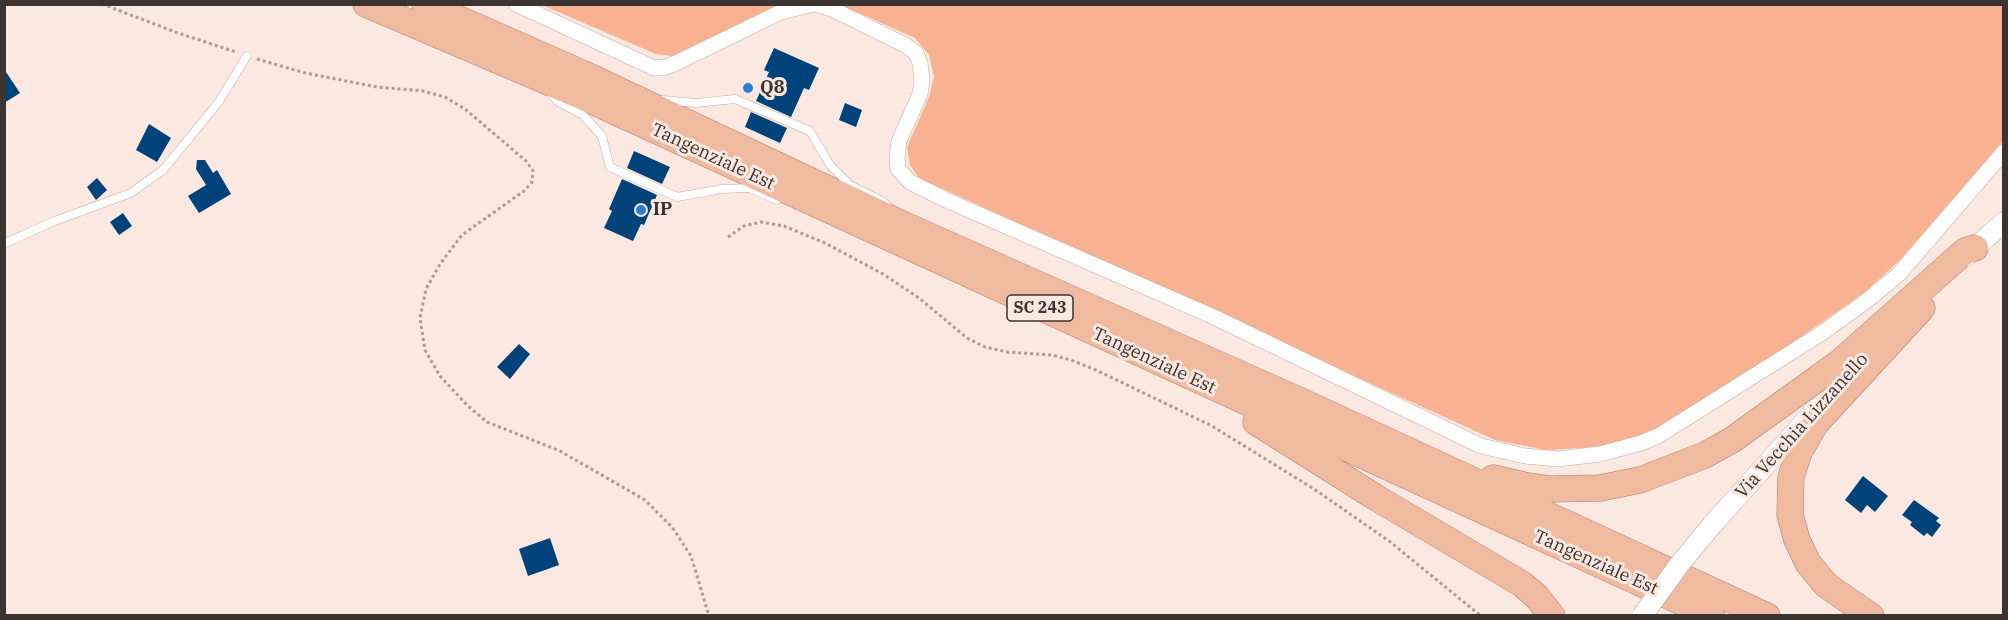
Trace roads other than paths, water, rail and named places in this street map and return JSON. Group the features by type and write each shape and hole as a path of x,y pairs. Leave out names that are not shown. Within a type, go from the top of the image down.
{"highway":[{"name":"Tangenziale Est","path":"366,4 539,78 1712,615"},
{"name":"Tangenziale Est","path":"425,4 582,73 900,223 1303,402 1767,615"},
{"path":"1303,402 1341,410 1487,476 1505,481 1550,489 1617,486 1684,465 1732,440 1839,363 1965,251 1975,248"},
{"path":"1871,615 1826,585 1808,563 1797,540 1790,515 1789,489 1792,471 1799,452 1816,423 1921,310 1933,290"},
{"path":"1050,313 1073,330 1248,417 1375,498 1522,584 1552,615"}],"street":[{"path":"516,4 654,68 676,63 782,12 815,4 834,10 885,34 916,53 920,63 922,81 920,94 899,141 897,158 898,169 910,182 946,200 1214,316 1481,446 1525,456 1558,459 1600,454 1658,436 1822,333 1899,274 2004,152"},
{"name":"Via Vecchia Lizzanello","path":"1642,615 1712,525 1779,448 1873,348 2004,222"}],"lane":[{"path":"4,244 52,222 131,193 163,170 218,104 247,56"},
{"path":"582,73 613,78 632,87"},
{"path":"539,78 557,101 583,115 602,136 610,167 677,198 722,189 750,188 789,205"},
{"path":"651,96 661,100 696,103 735,99 810,131 830,165 850,185 884,201 900,223"},
{"path":"827,219 856,223"}],"place":[{"name":"Q8","path":"748,88"},
{"name":"IP","path":"641,210"}]}
